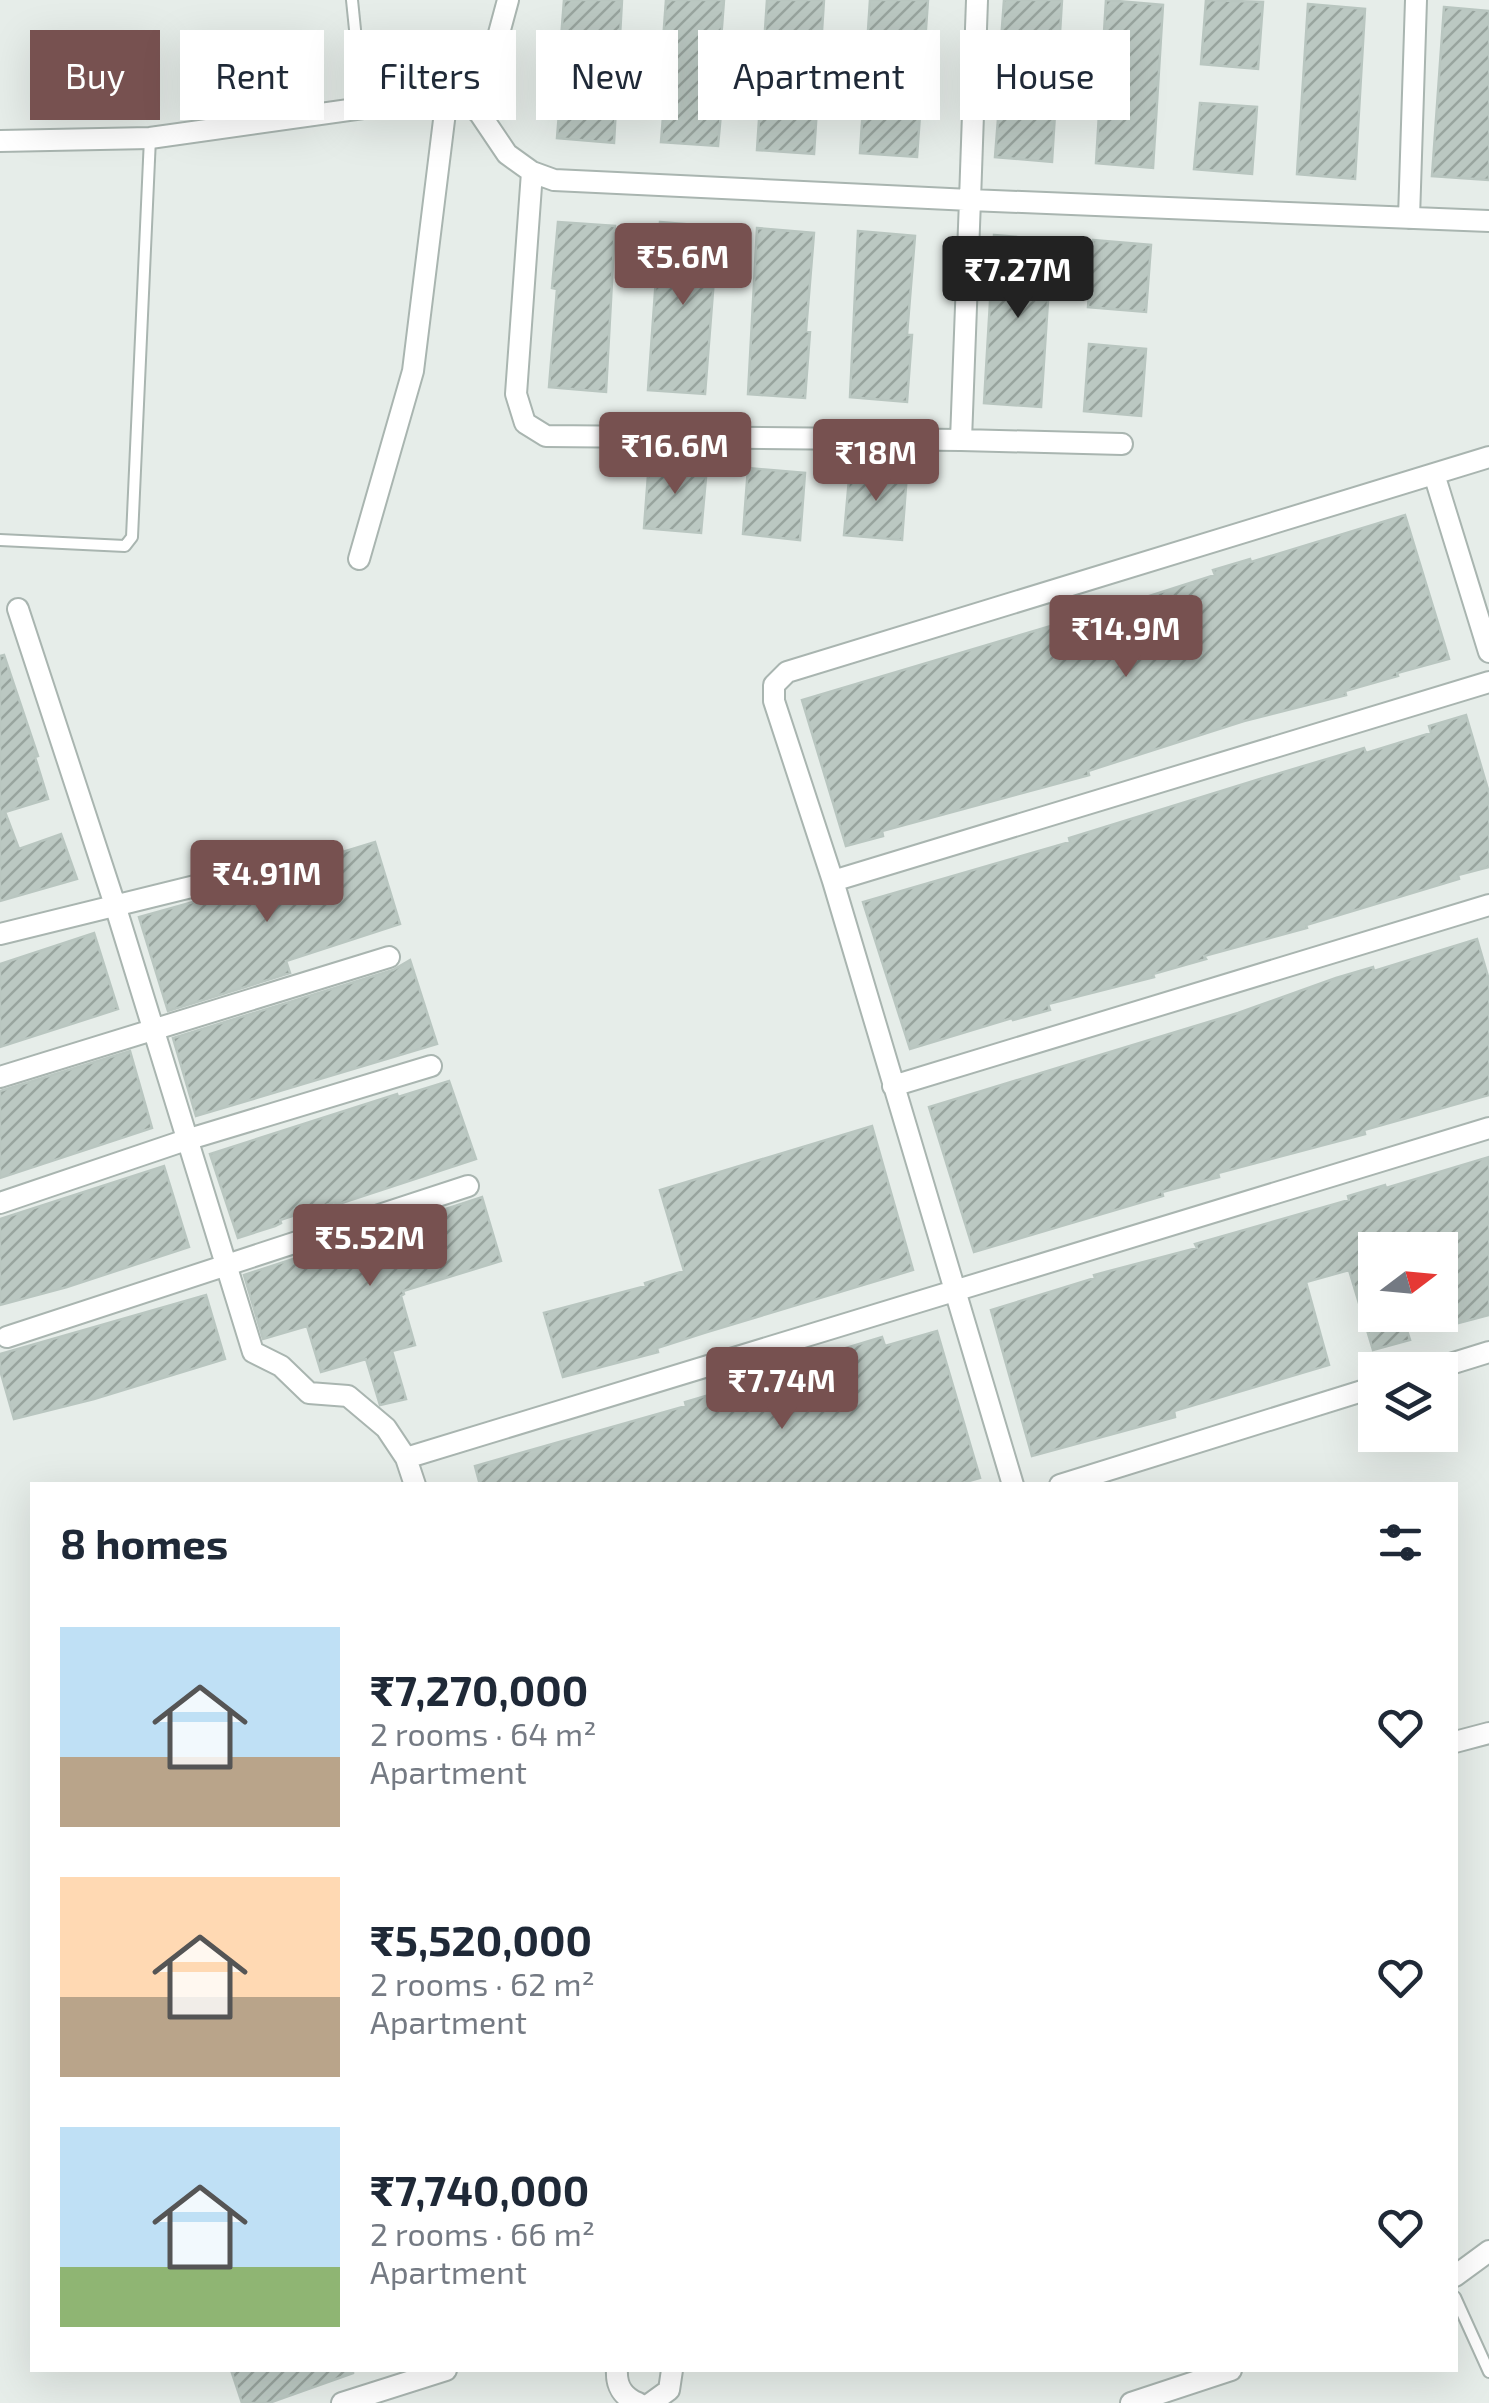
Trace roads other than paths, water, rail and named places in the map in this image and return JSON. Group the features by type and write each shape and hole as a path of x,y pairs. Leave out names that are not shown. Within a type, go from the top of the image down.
{"street":[{"path":"500,30 508,0"},
{"path":"961,440 977,0"},
{"path":"1408,218 1416,0"},
{"path":"0,141 150,138 344,111"},
{"path":"359,559 413,370 444,120"},
{"path":"485,120 507,154 532,172 554,180 1489,221"},
{"path":"532,172 516,394 525,423 546,436 1122,444"},
{"path":"1012,1482 833,882 774,700 774,686 787,672 1489,456"},
{"path":"1434,474 1489,652"},
{"path":"18,609 254,1352 281,1366 309,1393 348,1396 386,1428 406,1458 414,1482"},
{"path":"833,882 1489,682"},
{"path":"0,934 244,874"},
{"path":"893,1086 1489,905"},
{"path":"0,1078 389,957"},
{"path":"0,1203 186,1140 431,1066"},
{"path":"406,1458 1489,1128"},
{"path":"6,1337 468,1186"},
{"path":"1458,1362 1489,1352"},
{"path":"1070,1482 1358,1392"},
{"path":"1458,1741 1489,1733"},
{"path":"1458,2274 1489,2250"},
{"path":"342,2403 440,2372"},
{"path":"617,2372 623,2394 638,2403"},
{"path":"654,2403 669,2390 672,2372"},
{"path":"1131,2403 1225,2372"}],"lane":[{"path":"352,0 355,30"},
{"path":"0,540 125,546 132,537 150,138"},
{"path":"1458,2304 1489,2372"}]}
